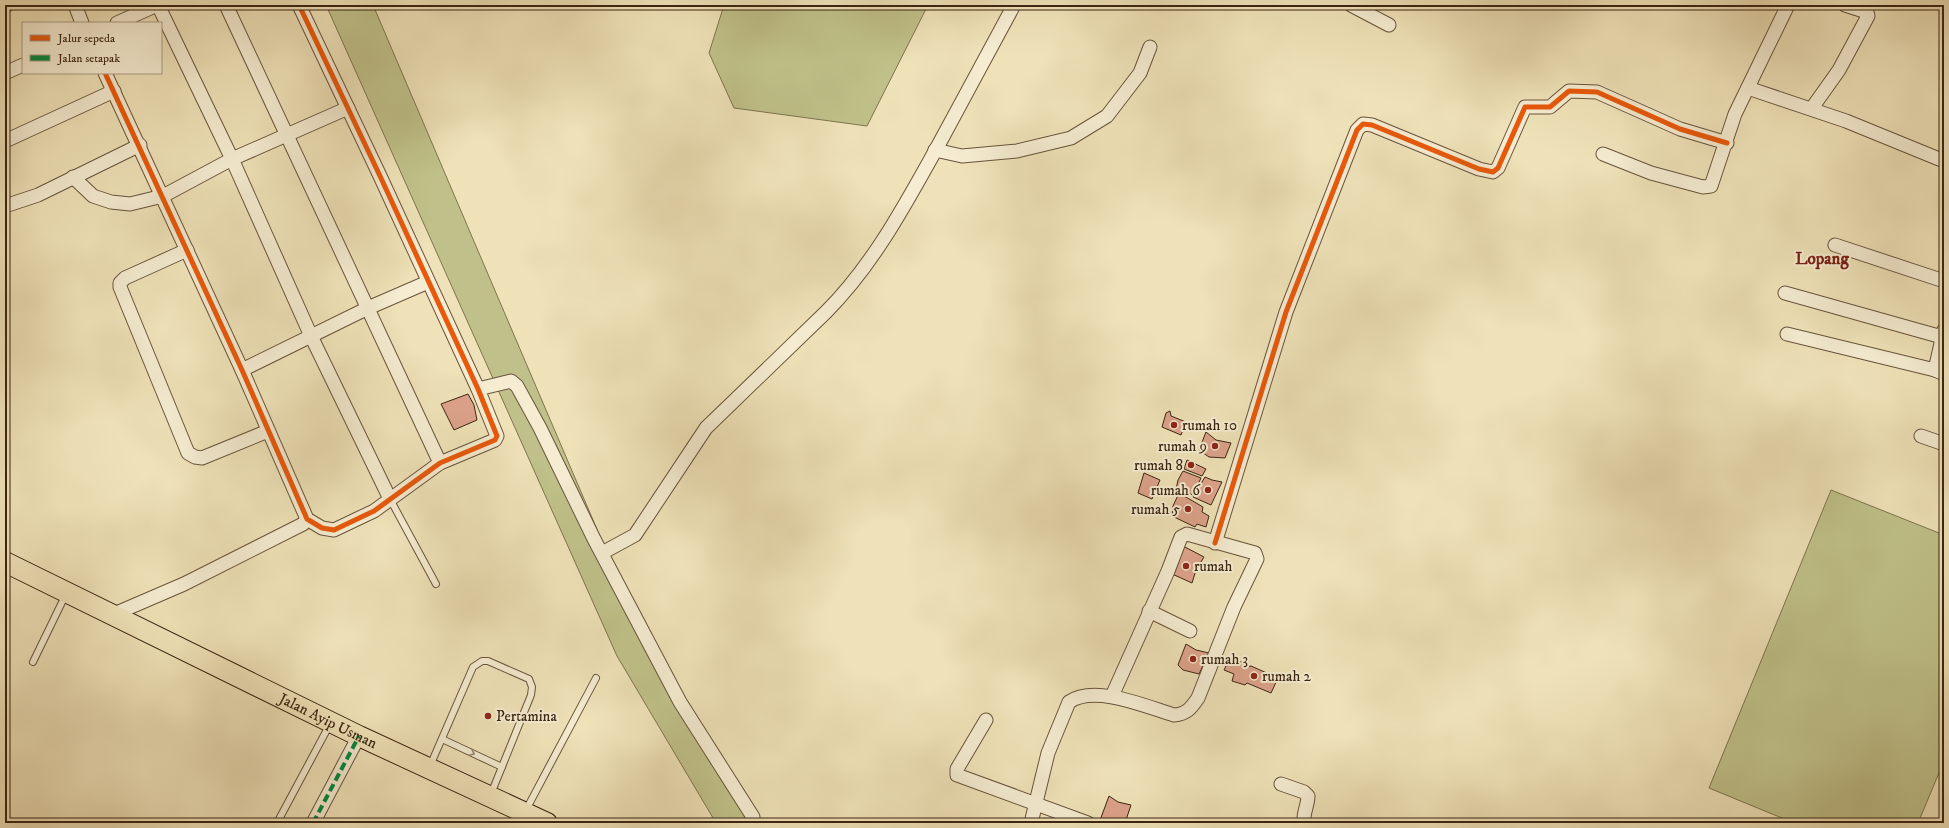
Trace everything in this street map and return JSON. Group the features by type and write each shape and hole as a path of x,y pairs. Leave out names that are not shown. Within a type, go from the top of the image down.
{"main road":[{"name":"Jalan Ayip Usman","path":"5,562 359,736 547,823"}],"street":[{"path":"75,5 82,22"},
{"path":"119,22 158,5 232,159 311,336 390,499"},
{"path":"226,5 440,463"},
{"path":"106,74 140,145 242,370 307,519 322,528 334,530 374,511 440,463 495,440 497,436 478,389 299,5"},
{"path":"602,553 635,535 706,428 843,296 904,209 1014,5"},
{"path":"1351,5 1389,25"},
{"path":"1603,154 1651,173 1703,187 1711,186 1727,143 1735,114 1788,5"},
{"path":"1812,108 1839,70 1868,16 1867,12 1863,9 1845,5"},
{"path":"935,150 962,156 1009,152 1071,138 1107,116 1140,73 1150,47"},
{"path":"5,74 22,66"},
{"path":"1748,88 1812,108 1944,161"},
{"path":"1214,543 1286,312 1356,130 1363,124 1372,125 1479,169 1493,172 1498,168 1525,107 1550,107 1569,91 1581,90 1597,92 1680,129 1727,143"},
{"path":"7,136 114,91"},
{"path":"73,177 93,196 112,202 130,204 163,196 232,159 348,108"},
{"path":"5,206 38,195 140,145"},
{"path":"1835,245 1944,281"},
{"path":"187,250 125,278 120,283 120,287 188,453 195,457 202,458 268,431"},
{"path":"242,370 368,308 428,282"},
{"path":"1785,293 1943,333 1940,372 1788,334"},
{"path":"478,389 511,381 517,386 680,702 756,821"},
{"path":"1921,436 1944,444"},
{"path":"112,615 184,584 303,524 307,519"},
{"path":"1031,823 1048,753 1069,702 1080,697 1112,696 1174,715 1182,715 1190,710 1198,698 1234,607 1257,559 1255,554 1187,534 1181,537 1168,571 1112,696"},
{"path":"1149,611 1190,631"},
{"path":"986,720 957,769 957,775 1088,823"},
{"path":"313,823 359,736"},
{"path":"1281,784 1304,792 1308,796 1308,803 1303,816 1304,822 1306,823"}],"lane":[{"path":"390,499 436,584"},
{"path":"33,662 66,592"},
{"path":"429,769 473,667 477,663 488,661 530,679 532,687 531,695 490,797"},
{"path":"524,813 596,678"},
{"path":"277,823 331,722"},
{"path":"442,739 502,767"}],"green space":[{"path":"326,5 373,5 640,630 756,823 716,823 617,656"},
{"path":"724,5 928,5 867,126 734,108 709,53"},
{"path":"1831,490 1944,535 1944,761 1918,823 1794,823 1709,788"}],"building":[{"path":"468,394 474,405 477,420 454,430 441,404"},
{"name":"rumah 10","path":"1170,411 1171,416 1186,422 1181,435 1162,427 1166,413"},
{"name":"rumah 9","path":"1206,432 1216,440 1231,443 1225,458 1209,457 1199,450"},
{"name":"rumah 8","path":"1187,460 1206,469 1202,476 1184,469"},
{"path":"1183,471 1201,478 1193,495 1176,489 1178,480"},
{"path":"1144,473 1160,480 1152,499 1138,493"},
{"name":"rumah 6","path":"1205,477 1222,482 1211,505 1193,497"},
{"name":"rumah 5","path":"1179,493 1203,507 1202,512 1209,516 1206,527 1197,524 1195,527 1172,516 1173,506"},
{"name":"rumah","path":"1183,546 1204,557 1196,570 1192,583 1170,573"},
{"name":"rumah 3","path":"1186,644 1196,650 1209,653 1199,674 1183,670 1178,665"},
{"name":"rumah 2","path":"1230,658 1243,662 1246,667 1251,666 1278,678 1271,693 1247,683 1245,685 1232,681 1234,674 1224,670"},
{"path":"1109,796 1118,802 1131,805 1125,823 1099,823"}],"marked path":[{"path":"313,823 359,736"}],"cycle path":[{"path":"105,74 242,370 307,519 322,528 334,530 374,511 440,463 495,440 497,436 478,389 299,5"},
{"path":"1215,543 1286,312 1357,130 1363,124 1372,125 1479,169 1493,172 1498,168 1525,107 1550,107 1569,91 1597,92 1680,129 1727,143"}],"place":[{"name":"rumah 10","path":"1174,425"},
{"name":"rumah 9","path":"1215,446"},
{"name":"rumah 8","path":"1191,465"},
{"name":"rumah 6","path":"1208,490"},
{"name":"rumah 5","path":"1188,509"},
{"name":"rumah","path":"1186,566"},
{"name":"rumah 3","path":"1193,659"},
{"name":"rumah 2","path":"1254,676"},
{"name":"Pertamina","path":"488,716"}],"district":[{"name":"Lopang","path":"1822,258"}]}
